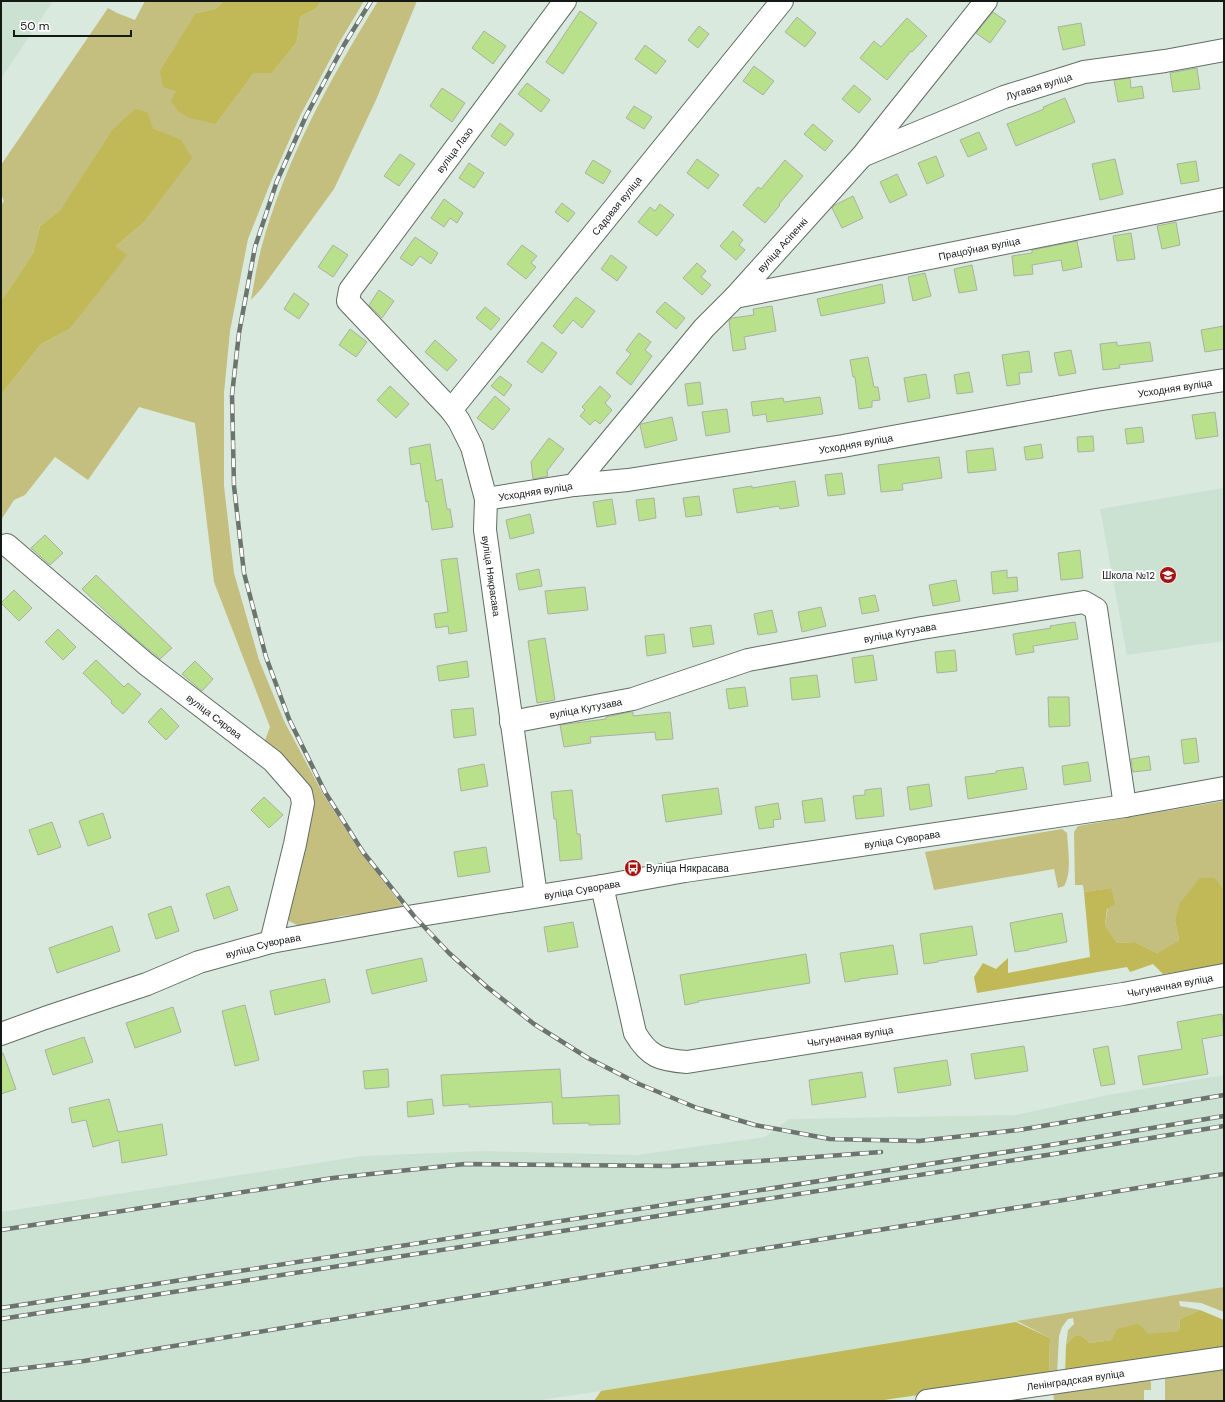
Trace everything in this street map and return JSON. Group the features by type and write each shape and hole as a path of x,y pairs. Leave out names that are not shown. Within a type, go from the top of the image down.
{"street":[{"name":"вуліца Лазо","path":"348,301 350,290 565,1"},
{"name":"Садовая вуліца","path":"451,410 782,1"},
{"name":"вуліца Асіпенкі","path":"574,485 704,328 735,297 863,155 986,1"},
{"name":"Лугавая вуліца","path":"863,155 1004,97 1084,72 1165,61 1224,50"},
{"name":"Працоўная вуліца","path":"735,297 1224,199"},
{"name":"вуліца Някрасава","path":"348,301 451,410 459,421 472,447 486,499 485,530 536,896"},
{"name":"Усходняя вуліца","path":"486,499 574,485 628,480 828,448 1096,400 1224,380"},
{"name":"вуліца Сярова","path":"7,545 146,664 273,761 301,793 302,802 295,844 271,942"},
{"name":"вуліца Кутузава","path":"511,722 634,699 748,660 922,628 1084,602 1096,609 1126,806"},
{"name":"вуліца Суворава","path":"1,1034 148,984 199,962 271,942 414,916 602,886 685,871 1126,806 1224,788"},
{"name":"Чыгуначная вуліца","path":"602,886 635,1033 643,1046 655,1055 670,1061 687,1062 1123,994 1224,975"},
{"name":"Ленінградская вуліца","path":"927,1401 1224,1358"}],"shaded area":[{"path":"1,1 53,1 1,79"},
{"path":"145,1 224,1 215,9 196,13 176,91 216,124 254,73 272,73 297,42 300,17 317,8 321,1 364,1 339,43 301,114 272,179 248,239 230,331 224,393 224,486 234,573 259,660 284,721 323,794 361,853 403,907 374,913 342,916 306,926 297,925 289,921 285,915 307,789 300,774 264,743 270,727 214,582 195,423 139,407 88,480 55,457 25,495 14,500 1,520 1,395 41,344 70,329 126,255 116,246 142,224 181,141 153,128 111,131 60,212 40,226 33,253 1,301 1,205 4,201 1,194 1,165 108,8 135,20"},
{"path":"224,1 321,1 317,8 300,17 297,42 272,73 254,73 216,124 190,118 179,112 171,101 176,91 163,87 160,71 196,13 215,9"},
{"path":"378,1 417,1 376,100 334,189 262,288 251,300 261,249 271,216 296,152 326,90"},
{"path":"135,109 147,112 153,128 181,140 192,158 142,224 116,246 127,255 70,329 41,344 1,395 1,301 33,253 40,226 60,211 111,131"},
{"name":"Школа №12","path":"1224,488 1224,641 1127,655 1100,509"},
{"path":"1224,801 1224,889 1215,878 1175,921 1179,940 1157,953 1135,942 1117,943 1105,925 1111,888 1084,892 1083,885 1075,885 1074,832 1078,826"},
{"path":"1062,829 1067,833 1069,861 1068,874 1064,886 1058,888 1054,869 934,890 925,852"},
{"path":"1200,878 1215,878 1224,889 1224,964 1163,974 1153,964 1130,972 1127,967 977,993 974,977 983,963 996,969 1008,958 1008,973 1090,957 1084,892 1111,888 1115,904 1107,909 1105,925 1117,943 1135,942 1157,953 1179,940 1175,921 1180,903"},
{"path":"1224,1075 1224,1287 601,1391 533,1401 1,1401 1,1212 363,1156 483,1151 637,1155 765,1137 789,1119 1016,1115 1108,1095"},
{"path":"1224,1287 1224,1312 1201,1303 1179,1301 1180,1306 1200,1310 1180,1319 1179,1331 1090,1343 1082,1336 1074,1336 1066,1345 1068,1330 1074,1324 1073,1318 1068,1319 1062,1327 1059,1336 1057,1374 1049,1376 1050,1338 1017,1321"},
{"path":"1200,1310 1224,1320 1224,1349 1065,1373 1066,1345 1074,1336 1082,1336 1090,1343 1112,1340 1117,1329 1138,1324 1149,1334 1179,1331 1180,1319"},
{"path":"1016,1322 1050,1338 1049,1376 877,1401 594,1401 601,1391"},
{"path":"1224,1364 1224,1401 1165,1401 1165,1379 1169,1374"},
{"path":"1146,1378 1151,1382 1151,1390 1144,1390 1144,1401 1054,1401 1053,1392"}],"building":[{"path":"580,11 597,23 563,74 546,62"},
{"path":"993,12 1006,21 990,43 976,33"},
{"path":"797,17 816,33 805,47 785,32"},
{"path":"907,18 927,36 912,52 911,51 887,80 860,58 874,41 881,47"},
{"path":"1081,23 1085,45 1063,50 1058,27"},
{"path":"699,26 709,34 698,48 688,40"},
{"path":"484,31 506,46 493,64 472,48"},
{"path":"645,45 666,61 656,74 635,59"},
{"path":"754,66 774,81 763,95 743,81"},
{"path":"1197,68 1200,89 1173,92 1170,73"},
{"path":"1130,78 1131,88 1142,86 1144,98 1118,102 1114,80"},
{"path":"527,83 550,100 541,112 518,94"},
{"path":"854,85 871,99 859,113 842,99"},
{"path":"442,88 465,103 452,122 430,106"},
{"path":"1065,98 1075,122 1016,146 1007,124 1044,109 1043,107"},
{"path":"634,106 652,117 644,129 626,118"},
{"path":"500,123 514,134 505,146 491,136"},
{"path":"813,124 833,141 825,151 804,134"},
{"path":"979,132 987,149 968,157 960,140"},
{"path":"400,154 415,164 399,186 384,176"},
{"path":"936,156 944,176 927,184 918,163"},
{"path":"697,159 719,175 708,189 687,173"},
{"path":"1115,159 1123,194 1100,200 1092,164"},
{"path":"593,160 611,171 603,184 585,173"},
{"path":"785,160 803,176 765,223 743,205 758,187 761,189"},
{"path":"1196,161 1199,181 1181,184 1177,164"},
{"path":"469,163 484,173 474,188 459,178"},
{"path":"897,174 907,195 890,203 880,182"},
{"path":"853,196 863,218 842,228 832,208"},
{"path":"444,199 463,213 457,223 450,218 444,227 431,218"},
{"path":"562,203 575,213 568,222 555,212"},
{"path":"660,204 674,215 657,236 638,222 650,207 655,211"},
{"path":"1176,222 1180,245 1162,249 1157,226"},
{"path":"733,231 743,240 739,245 745,250 736,260 720,246"},
{"path":"1131,233 1135,259 1117,261 1113,236"},
{"path":"415,237 438,253 431,264 420,256 412,266 400,258"},
{"path":"1077,241 1082,267 1063,271 1061,260 1032,265 1033,274 1014,276 1012,256 1032,253 1032,250"},
{"path":"333,245 348,255 333,277 318,267"},
{"path":"522,245 537,256 531,263 536,267 526,279 507,264"},
{"path":"611,255 627,267 617,281 601,269"},
{"path":"697,263 706,271 701,277 711,285 702,295 683,278"},
{"path":"972,265 977,290 959,293 954,269"},
{"path":"925,273 931,296 913,301 908,277"},
{"path":"882,284 885,303 821,316 817,299"},
{"path":"379,290 394,301 382,318 369,305"},
{"path":"294,293 309,304 299,319 284,309"},
{"path":"576,297 595,311 582,328 573,320 562,334 553,326"},
{"path":"665,302 685,318 676,329 656,312"},
{"path":"772,306 776,331 744,337 746,349 733,351 729,321 732,318 754,315 753,309"},
{"path":"485,307 500,319 491,330 476,318"},
{"path":"1224,326 1224,349 1205,352 1201,330"},
{"path":"350,329 367,342 356,357 339,345"},
{"path":"639,333 651,342 645,350 652,356 631,385 616,373 631,354 626,350"},
{"path":"435,340 457,360 447,371 425,352"},
{"path":"542,342 557,353 542,373 527,362"},
{"path":"1117,342 1117,346 1150,342 1153,361 1119,365 1120,368 1103,370 1100,344"},
{"path":"1071,350 1076,373 1059,376 1054,353"},
{"path":"1029,351 1032,372 1019,373 1020,384 1007,386 1002,355"},
{"path":"868,357 874,387 878,387 880,400 872,401 872,407 859,409 855,377 853,377 850,360"},
{"path":"969,372 973,392 957,394 954,375"},
{"path":"926,374 930,398 908,402 904,378"},
{"path":"500,376 512,385 504,396 491,386"},
{"path":"700,382 703,404 688,406 685,384"},
{"path":"390,386 409,404 396,418 377,400"},
{"path":"600,386 611,396 605,403 612,410 600,424 595,420 590,425 580,416 585,410 582,407"},
{"path":"495,396 510,409 493,430 477,418"},
{"path":"820,397 823,414 767,422 766,414 753,416 751,402 783,398 784,402"},
{"path":"727,409 730,432 706,436 702,412"},
{"path":"1215,412 1218,436 1196,439 1192,415"},
{"path":"672,417 677,440 645,448 640,425"},
{"path":"1142,427 1144,442 1127,444 1125,429"},
{"path":"1093,436 1094,451 1078,452 1077,437"},
{"path":"549,438 564,449 547,471 548,476 533,479 531,462"},
{"path":"430,444 436,481 442,479 447,509 450,509 453,527 432,530 420,463 411,465 409,448"},
{"path":"1041,444 1043,458 1026,460 1024,447"},
{"path":"993,448 996,470 968,473 966,451"},
{"path":"939,457 942,478 902,484 903,490 881,492 878,465"},
{"path":"842,473 845,494 828,496 825,475"},
{"path":"795,481 799,506 780,509 779,506 737,513 733,489 752,486 752,488"},
{"path":"699,496 702,515 686,517 683,498"},
{"path":"654,498 656,518 639,521 636,500"},
{"path":"612,499 616,524 597,527 593,502"},
{"path":"530,514 534,533 510,539 506,520"},
{"path":"45,535 63,553 50,565 31,548"},
{"path":"1080,550 1083,578 1061,580 1058,553"},
{"path":"457,558 467,631 449,634 448,626 436,628 434,614 448,612 441,560"},
{"path":"539,569 542,586 519,590 516,574"},
{"path":"1007,570 1007,578 1017,577 1018,591 993,594 991,572"},
{"path":"96,575 172,648 160,659 130,634 82,589"},
{"path":"956,580 960,601 933,606 929,585"},
{"path":"585,587 588,610 548,614 545,591"},
{"path":"14,590 32,608 19,621 1,603"},
{"path":"875,595 879,611 862,614 859,598"},
{"path":"821,607 826,626 802,632 798,612"},
{"path":"772,610 777,632 758,635 754,614"},
{"path":"1075,622 1078,639 1033,646 1034,652 1016,655 1013,634 1051,628 1050,626"},
{"path":"711,625 714,644 693,647 690,628"},
{"path":"58,629 76,647 63,660 45,642"},
{"path":"664,634 666,653 647,656 645,636"},
{"path":"545,638 555,700 537,703 528,641"},
{"path":"955,650 957,671 937,673 935,652"},
{"path":"873,655 877,680 855,683 852,658"},
{"path":"96,660 124,687 128,683 141,694 123,714 111,703 112,701 83,673"},
{"path":"195,661 213,679 202,691 182,674"},
{"path":"467,661 469,677 439,681 437,666"},
{"path":"817,675 820,697 792,700 790,678"},
{"path":"745,687 748,706 729,709 726,689"},
{"path":"1048,697 1069,697 1070,726 1049,727"},
{"path":"161,708 179,726 166,740 148,722"},
{"path":"473,708 476,735 454,738 451,710"},
{"path":"633,712 633,716 670,712 673,739 656,740 655,732 590,737 591,743 564,747 560,725 606,719 606,717"},
{"path":"1196,738 1199,762 1184,764 1181,740"},
{"path":"1149,756 1151,770 1133,772 1131,759"},
{"path":"1088,762 1091,781 1064,785 1062,766"},
{"path":"484,764 488,786 461,791 458,769"},
{"path":"1023,767 1027,789 968,799 965,777 996,773 996,771"},
{"path":"929,784 932,806 910,810 907,787"},
{"path":"718,788 722,814 666,822 662,795"},
{"path":"881,788 884,816 856,819 853,796 865,795 865,790"},
{"path":"572,790 577,834 580,834 582,859 560,861 556,819 554,819 551,792"},
{"path":"264,797 283,815 269,828 251,810"},
{"path":"822,798 825,821 805,823 802,801"},
{"path":"778,803 781,819 773,820 774,827 759,829 755,807"},
{"path":"103,813 111,838 88,846 79,821"},
{"path":"52,822 61,847 38,855 29,830"},
{"path":"486,847 490,872 458,877 454,852"},
{"path":"229,886 238,910 214,919 206,894"},
{"path":"171,906 179,931 156,939 148,914"},
{"path":"1062,913 1067,942 1015,952 1010,923"},
{"path":"573,922 578,947 548,952 544,927"},
{"path":"112,926 120,951 57,973 49,948"},
{"path":"972,926 977,955 924,964 920,934"},
{"path":"893,945 898,974 845,982 840,953"},
{"path":"806,954 810,983 698,1001 699,1002 685,1005 680,975"},
{"path":"422,958 427,981 372,994 366,970"},
{"path":"325,979 330,1002 275,1015 270,991"},
{"path":"245,1005 259,1060 235,1066 222,1011"},
{"path":"173,1007 181,1032 135,1048 126,1023"},
{"path":"1222,1014 1224,1035 1202,1039 1208,1074 1143,1085 1138,1056 1182,1049 1177,1022"},
{"path":"84,1037 93,1062 53,1075 45,1050"},
{"path":"1024,1046 1028,1071 975,1079 971,1054"},
{"path":"1108,1046 1115,1084 1101,1086 1093,1049"},
{"path":"1,1053 3,1053 16,1089 1,1094"},
{"path":"947,1060 951,1085 898,1093 894,1068"},
{"path":"388,1069 389,1087 365,1089 363,1071"},
{"path":"560,1069 562,1098 619,1095 620,1124 553,1124 552,1102 469,1107 469,1104 443,1106 441,1075"},
{"path":"862,1072 866,1097 812,1105 809,1080"},
{"path":"109,1099 118,1132 162,1124 167,1155 122,1163 119,1140 93,1147 86,1120 72,1123 69,1108"},
{"path":"432,1099 434,1114 408,1117 407,1102"}],"railway":[{"path":"371,1 344,45 306,116 277,181 255,247 239,333 232,395 234,486 244,573 266,657 289,719 325,792 363,852 414,916 449,953 487,987 534,1024 588,1058 639,1084 697,1108 755,1125 830,1139 919,1141 1019,1130 1224,1095"},
{"path":"1,1308 1038,1147 1224,1116"},
{"path":"1,1319 1224,1126"},
{"path":"1,1230 333,1178 465,1164 671,1166 881,1152"},
{"path":"1,1371 84,1361 564,1281 1224,1174"}],"place":[{"name":"Школа №12","path":"1168,575"},
{"name":"Вуліца Някрасава","path":"633,868"}]}
